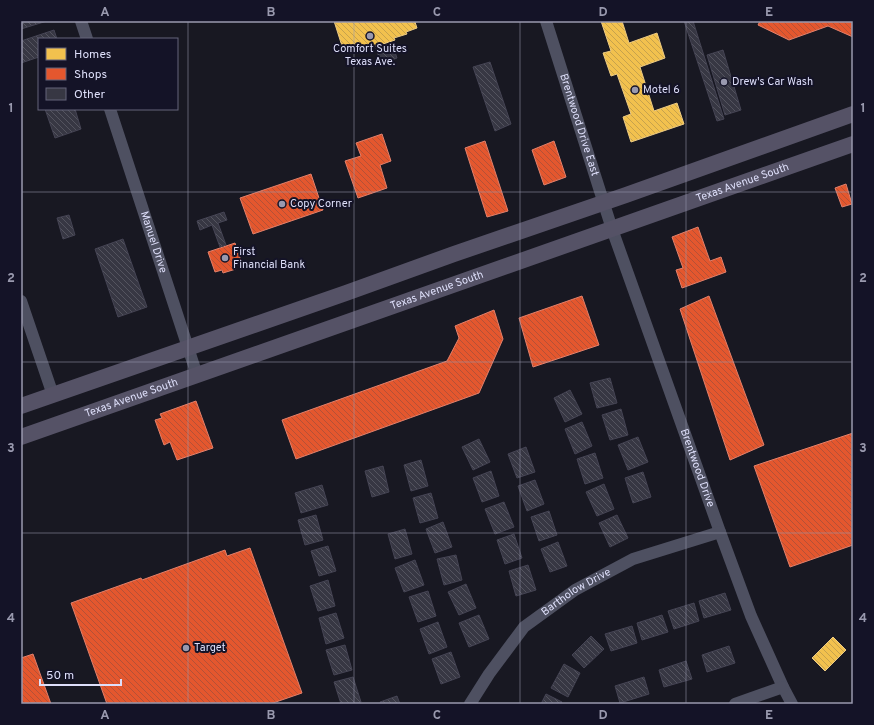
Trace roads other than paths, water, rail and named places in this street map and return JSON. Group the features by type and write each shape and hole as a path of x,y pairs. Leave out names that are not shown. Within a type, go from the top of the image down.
{"main road":[{"path":"21,406 604,203 853,114"},
{"name":"Texas Avenue South","path":"21,437 853,144"}],"street":[{"path":"81,21 87,38"},
{"name":"Brentwood Drive East","path":"546,21 612,229"},
{"name":"Manuel Drive","path":"110,110 197,375"},
{"name":"Brentwood Drive","path":"612,229 751,616 792,704"},
{"path":"21,301 53,395"},
{"name":"Bartholow Drive","path":"470,704 489,674 524,627 575,590 633,559 720,532"},
{"path":"735,704 783,687"}],"place":[{"name":"Comfort Suites Texas Ave.","path":"370,36"},
{"name":"Drew's Car Wash","path":"724,82"},
{"name":"Motel 6","path":"635,90"},
{"name":"Copy Corner","path":"282,204"},
{"name":"First Financial Bank","path":"225,258"},
{"name":"Target","path":"186,648"}]}
